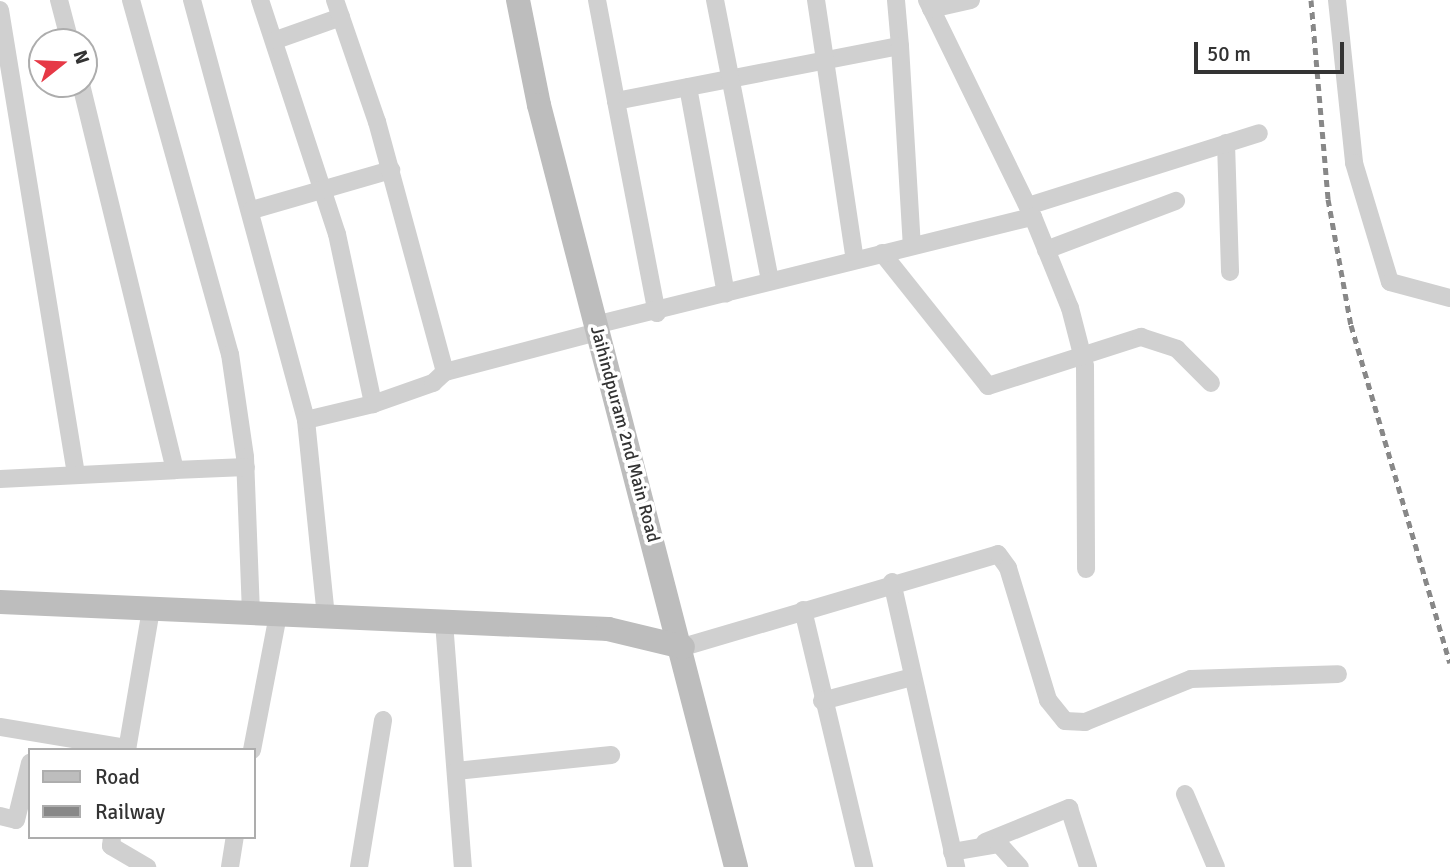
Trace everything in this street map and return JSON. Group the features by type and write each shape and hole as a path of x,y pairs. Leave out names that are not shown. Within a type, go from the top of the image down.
{"street":[{"path":"59,0 66,28"},
{"path":"131,0 230,354 245,457 251,614"},
{"path":"192,0 252,210 308,437 326,617"},
{"path":"260,0 276,40 323,190 373,404"},
{"name":"Jaihindpuram 2nd Main Road","path":"518,0 596,329 683,647 736,867"},
{"path":"597,0 657,313"},
{"path":"715,0 770,281"},
{"path":"816,0 828,60 855,260"},
{"path":"897,0 912,246"},
{"path":"971,0 929,5 1030,211 1081,352 1086,569"},
{"path":"1337,0 1354,163 1390,282 1450,298"},
{"path":"276,40 338,8 391,170 445,372"},
{"path":"0,10 75,466"},
{"path":"616,101 900,46"},
{"path":"688,87 726,294"},
{"path":"84,98 173,461"},
{"path":"308,437 373,404 433,383 445,372 770,281 912,246 1030,211 1259,133"},
{"path":"1226,144 1230,272"},
{"path":"252,210 391,170"},
{"path":"1046,250 1176,201"},
{"path":"882,253 988,386 1081,352 1141,337 1162,339 1211,383"},
{"path":"0,479 75,466 245,457"},
{"path":"0,603 608,629 683,647 988,554 1004,558 1048,700 1072,723 1191,679 1338,674"},
{"path":"892,582 954,859 985,842 1069,808 1088,867"},
{"path":"127,748 151,609"},
{"path":"803,610 821,701 864,867"},
{"path":"252,748 278,615"},
{"path":"444,622 463,867"},
{"path":"821,701 912,677"},
{"path":"359,867 383,720"},
{"path":"0,727 35,742 114,748"},
{"path":"456,771 611,755"},
{"path":"0,816 16,820 28,771"},
{"path":"1185,794 1216,867"},
{"path":"112,839 110,846 147,867"},
{"path":"230,867 235,839"},
{"path":"985,842 1008,849 1020,867"}],"railway":[{"path":"1311,0 1328,199 1351,325 1450,663"}]}
